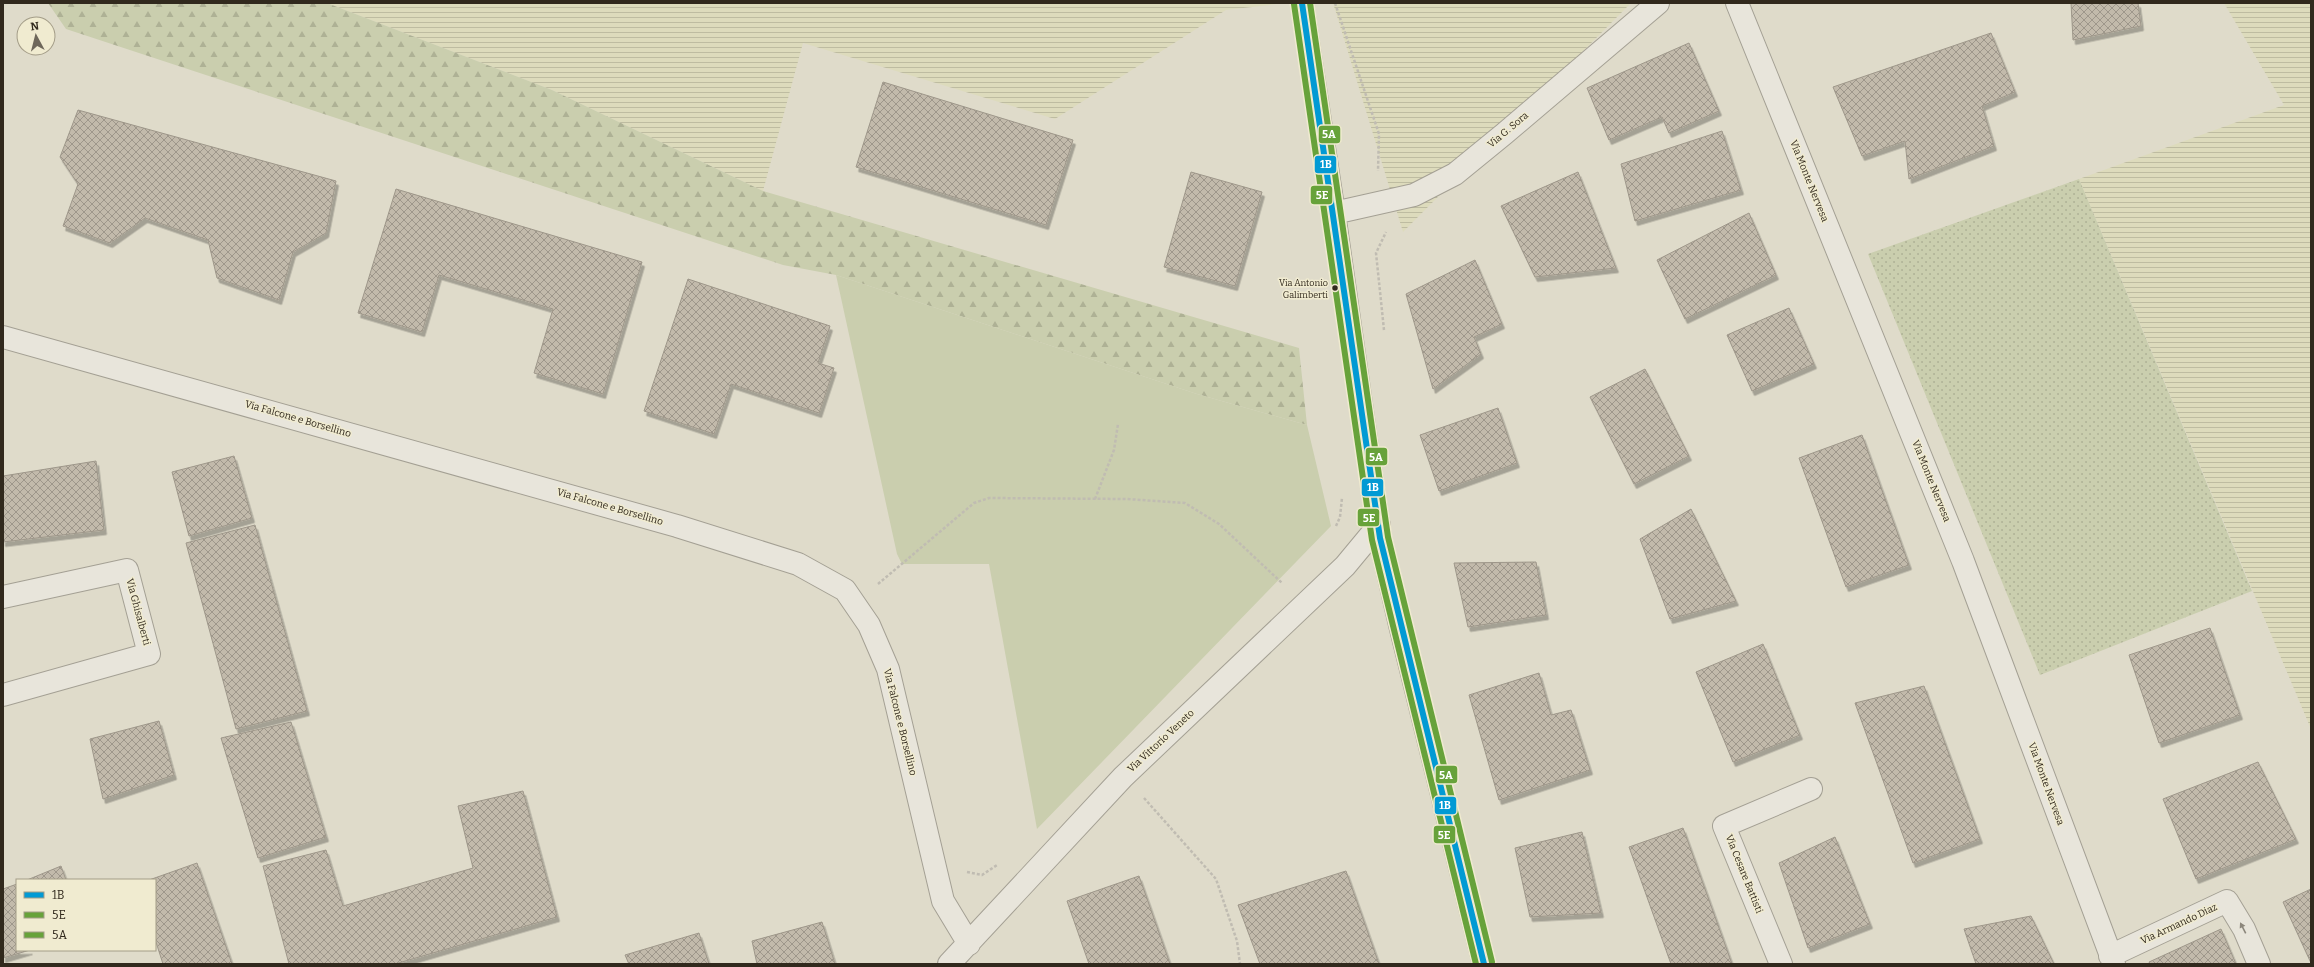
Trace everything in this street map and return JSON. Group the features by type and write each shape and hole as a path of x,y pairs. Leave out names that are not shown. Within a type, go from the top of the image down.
{"street":[{"path":"1302,3 1384,557 1484,964"},
{"name":"Via G. Sora","path":"1334,213 1414,195 1455,174 1658,3"},
{"name":"Via Monte Nervesa","path":"1737,3 1963,561 2112,960"},
{"name":"Via Falcone e Borsellino","path":"3,336 677,526 798,564 845,590 869,626 888,669 943,901 969,944"},
{"name":"Via Vittorio Veneto","path":"949,964 1123,777 1345,566 1379,525"},
{"name":"Via Ghisalberti","path":"3,597 127,570 149,654 3,695"},
{"name":"Via Cesare Battisti","path":"1781,964 1724,826 1811,789"},
{"name":"Via Armando Diaz","path":"2112,960 2227,901 2244,929 2259,964"}],"path":[{"path":"1335,3 1379,134 1378,176 1389,227 1376,253 1384,331"},
{"path":"1095,499 1114,450 1118,424"},
{"path":"1334,531 1340,517 1341,490"},
{"path":"881,588 877,582 974,503 989,498 1095,499 1169,501 1185,503 1219,524 1285,586"},
{"path":"1123,777 1168,823 1216,879 1237,941 1240,964"},
{"path":"963,870 982,875 1000,863"}],"shaded area":[{"path":"327,3 1286,3 1226,10 1055,119 803,43 763,191 552,90"},
{"path":"1333,3 1631,3 1403,232"},
{"path":"2224,3 2311,3 2311,729 2079,179 2284,105"}],"green space":[{"path":"48,3 327,3 552,90 763,191 1299,348 1307,425 1197,394 836,275 783,265 66,29"},
{"path":"2079,179 2252,591 2040,675 1868,254"},
{"path":"836,275 1197,394 1307,425 1331,526 1037,829 989,564 902,564 897,554"}],"building":[{"path":"2071,3 2138,3 2141,26 2073,40"},
{"path":"1991,33 2015,92 1982,106 1994,146 1909,179 1905,141 1862,156 1833,87"},
{"path":"1689,43 1719,111 1669,133 1662,117 1609,140 1587,88"},
{"path":"883,82 1073,140 1046,225 856,167"},
{"path":"78,110 336,181 326,233 293,252 279,300 217,278 208,240 145,218 110,243 63,226 78,184 60,157"},
{"path":"1722,131 1741,190 1635,221 1621,164"},
{"path":"1191,172 1262,192 1235,286 1164,267"},
{"path":"1578,172 1616,268 1535,277 1501,206"},
{"path":"396,189 642,262 603,394 534,373 553,309 439,275 422,332 358,313"},
{"path":"1749,213 1776,275 1685,319 1657,260"},
{"path":"1475,260 1502,324 1474,337 1481,354 1433,389 1406,294"},
{"path":"688,279 830,326 818,363 834,368 819,413 731,384 714,434 644,411"},
{"path":"1789,308 1814,364 1752,391 1727,335"},
{"path":"1645,369 1689,456 1634,484 1590,397"},
{"path":"1498,408 1517,463 1439,491 1420,435"},
{"path":"1862,435 1909,565 1846,587 1799,458"},
{"path":"234,456 252,518 189,536 172,472"},
{"path":"96,461 104,530 3,542 3,476"},
{"path":"1691,509 1736,601 1670,619 1640,539"},
{"path":"255,525 307,711 236,729 186,543"},
{"path":"1536,562 1546,615 1468,627 1454,563"},
{"path":"2210,628 2240,715 2159,743 2129,655"},
{"path":"1763,644 1800,735 1733,762 1696,672"},
{"path":"1539,673 1551,715 1571,710 1590,770 1499,800 1469,695"},
{"path":"1924,686 1980,839 1913,863 1855,703"},
{"path":"159,721 174,775 103,799 90,739"},
{"path":"291,722 326,837 258,858 221,738"},
{"path":"2258,762 2296,839 2196,879 2163,799"},
{"path":"523,791 557,917 395,964 289,964 263,866 326,850 343,906 473,868 458,806"},
{"path":"1683,828 1732,964 1671,964 1629,847"},
{"path":"1582,832 1601,913 1530,917 1515,848"},
{"path":"1835,837 1870,924 1808,948 1779,863"},
{"path":"197,863 232,964 163,964 156,942 156,879 152,879"},
{"path":"61,866 66,879 29,879"},
{"path":"1346,871 1379,964 1260,964 1238,905"},
{"path":"1139,876 1170,964 1089,964 1067,901"},
{"path":"16,884 16,951 27,951 3,958 3,889"},
{"path":"2311,889 2311,963 2283,902"},
{"path":"2031,916 2054,964 1976,964 1964,929"},
{"path":"822,922 835,964 757,964 752,941"},
{"path":"2221,929 2236,964 2150,964 2149,962"},
{"path":"699,933 709,964 629,964 625,955"}],"transit line":[{"name":"1B","path":"1302,3 1380,538 1484,964"},
{"name":"5A","path":"1310,3 1388,537 1492,962"},
{"name":"5E","path":"1294,4 1372,540 1476,964"}],"place":[{"name":"Via Antonio Galimberti","path":"1335,288"}]}
